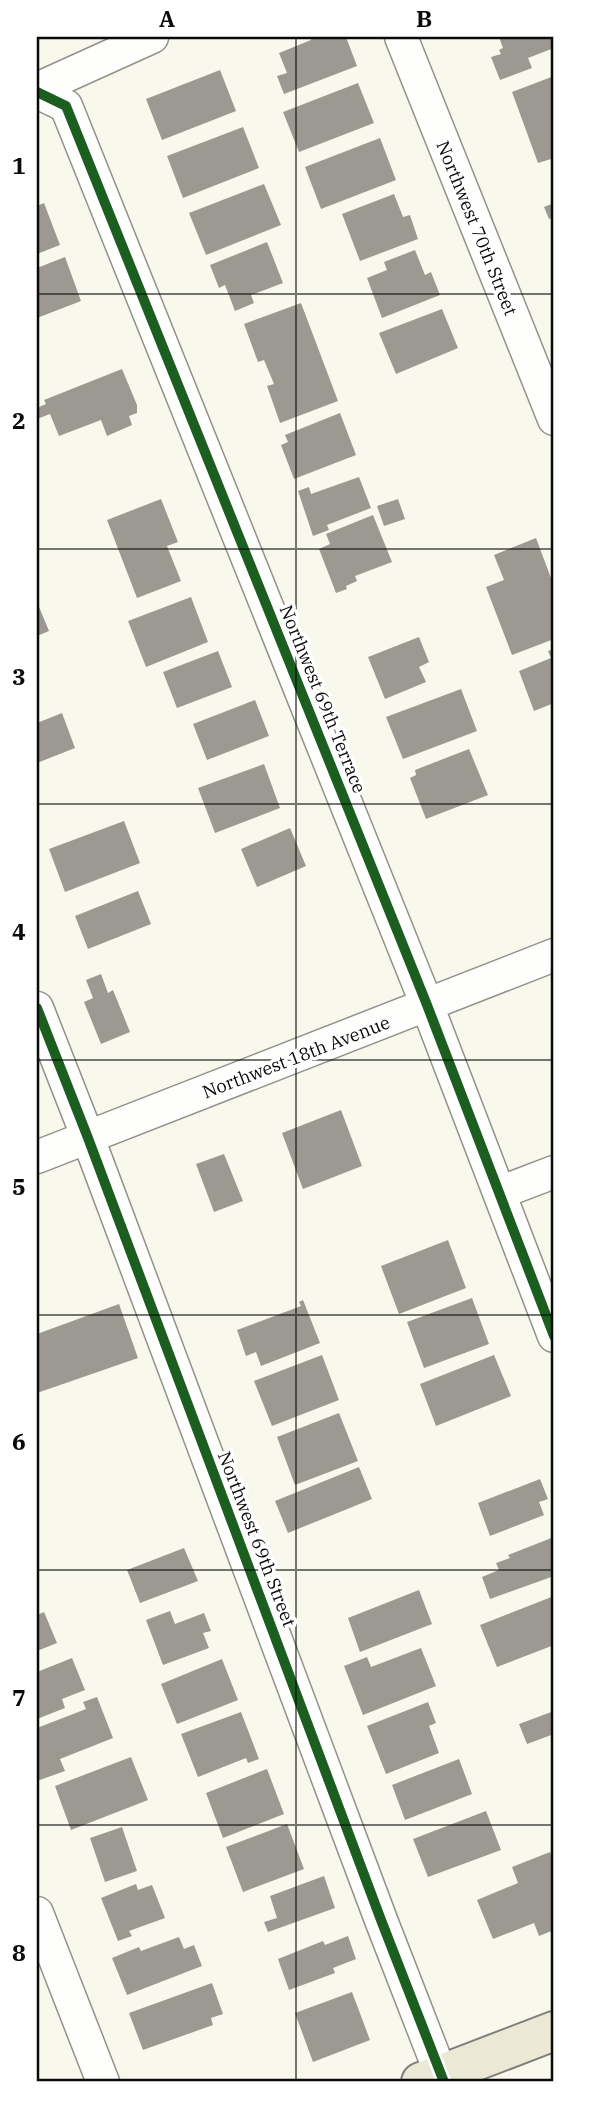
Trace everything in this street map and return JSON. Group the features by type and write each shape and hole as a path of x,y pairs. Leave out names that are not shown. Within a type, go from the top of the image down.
{"main road":[{"path":"435,2080 554,2031"}],"street":[{"path":"37,91 152,37"},
{"name":"Northwest 70th Street","path":"401,37 554,419"},
{"name":"Northwest 69th Terrace","path":"37,91 66,106 427,1006 499,1193 544,1278 554,1336"},
{"name":"Northwest 18th Avenue","path":"37,1157 554,956"},
{"name":"Northwest 69th Street","path":"37,1009 88,1138 376,1907 435,2080"},
{"path":"499,1193 554,1172"},
{"path":"37,1913 103,2082"}],"building":[{"path":"310,37 346,37 357,66 284,94 277,76 287,73 279,53 311,40"},
{"path":"499,37 553,37 554,48 528,58 532,68 500,80 491,57 501,54 499,50 503,48"},
{"path":"220,70 236,111 162,140 146,99"},
{"path":"554,76 554,158 538,163 512,92"},
{"path":"358,83 374,123 299,152 283,112"},
{"path":"243,127 259,168 183,198 167,156"},
{"path":"380,138 396,180 321,209 305,167"},
{"path":"264,184 281,225 206,255 189,213"},
{"path":"394,194 403,217 410,215 418,239 360,261 342,214"},
{"path":"44,203 60,245 37,254 37,206"},
{"path":"554,203 554,217 549,219 544,207"},
{"path":"267,242 283,283 251,295 254,303 235,311 225,285 219,288 210,265"},
{"path":"415,250 425,275 431,272 440,295 382,318 367,278 387,270 384,262"},
{"path":"65,257 81,301 37,318 37,268"},
{"path":"301,303 338,401 280,423 267,386 274,384 264,360 258,362 244,324"},
{"path":"442,309 458,348 396,374 379,333"},
{"path":"122,369 137,405 137,413 129,416 132,425 107,436 101,420 59,436 50,414 37,419 37,408 46,404 44,400"},
{"path":"340,413 356,455 294,479 281,445 288,442 285,435"},
{"path":"359,477 371,508 327,525 329,530 313,536 298,491 309,487 311,494"},
{"path":"161,499 178,542 167,546 181,581 137,598 107,520"},
{"path":"398,499 405,519 384,526 377,506"},
{"path":"373,515 392,562 355,576 357,581 336,593 319,549 330,544 326,534"},
{"path":"536,538 554,586 554,639 512,655 486,587 504,580 494,555"},
{"path":"191,597 208,642 146,667 128,621"},
{"path":"37,602 49,631 37,636"},
{"path":"419,637 429,662 419,667 426,682 385,699 368,657"},
{"path":"554,649 554,703 534,711 519,671 551,658 548,651"},
{"path":"218,651 232,687 177,708 163,672"},
{"path":"461,689 477,731 403,759 386,717"},
{"path":"255,700 269,736 207,760 193,724"},
{"path":"62,713 75,748 37,763 37,723"},
{"path":"469,749 488,795 426,819 410,778 416,775 415,770"},
{"path":"264,764 280,808 215,833 198,788"},
{"path":"124,821 140,863 65,892 49,849"},
{"path":"290,828 306,866 257,887 241,849"},
{"path":"138,891 151,924 88,949 75,916"},
{"path":"101,974 108,993 113,990 130,1032 101,1044 84,1002 93,998 86,980"},
{"path":"341,1110 362,1166 303,1189 282,1133"},
{"path":"224,1154 243,1201 214,1212 196,1164"},
{"path":"448,1240 466,1288 399,1314 381,1266"},
{"path":"472,1298 489,1344 424,1368 407,1322"},
{"path":"303,1300 320,1343 261,1366 256,1352 246,1356 237,1330 301,1306 299,1302"},
{"path":"119,1304 138,1358 37,1393 37,1334"},
{"path":"322,1355 339,1400 272,1426 254,1381"},
{"path":"494,1355 511,1396 436,1426 420,1384"},
{"path":"339,1413 358,1461 295,1485 277,1437"},
{"path":"359,1467 372,1499 288,1533 275,1501"},
{"path":"540,1479 548,1499 539,1502 544,1515 490,1536 478,1503"},
{"path":"554,1537 554,1576 490,1599 482,1577 499,1570 496,1563 510,1558 508,1555"},
{"path":"184,1548 198,1581 140,1603 127,1570"},
{"path":"419,1590 432,1624 360,1652 348,1618"},
{"path":"554,1596 554,1645 497,1667 480,1625"},
{"path":"170,1611 175,1624 204,1613 211,1631 203,1633 209,1648 163,1665 146,1620"},
{"path":"44,1612 57,1643 37,1651 37,1615"},
{"path":"421,1648 436,1686 363,1715 344,1666 367,1657 371,1667"},
{"path":"72,1658 85,1690 62,1699 65,1708 37,1719 37,1672"},
{"path":"222,1659 238,1700 177,1724 161,1684"},
{"path":"97,1697 113,1738 60,1759 65,1771 37,1781 37,1728 86,1709 83,1702"},
{"path":"428,1702 436,1723 429,1726 439,1753 386,1774 367,1726"},
{"path":"554,1711 554,1734 527,1744 519,1724"},
{"path":"241,1712 259,1759 248,1763 246,1758 198,1777 181,1734"},
{"path":"131,1757 148,1800 71,1830 55,1786"},
{"path":"459,1759 472,1794 405,1820 392,1785"},
{"path":"267,1769 284,1814 223,1838 206,1793"},
{"path":"486,1811 501,1850 428,1877 413,1839"},
{"path":"287,1824 304,1869 243,1892 226,1847"},
{"path":"122,1827 137,1871 105,1882 90,1838"},
{"path":"550,1852 554,1864 554,1930 539,1936 534,1923 493,1939 477,1900 518,1883 512,1867"},
{"path":"324,1876 335,1908 268,1932 264,1922 277,1918 270,1896"},
{"path":"136,1884 138,1890 152,1885 165,1918 129,1931 132,1936 118,1941 101,1898"},
{"path":"348,1936 356,1959 333,1968 335,1973 289,1990 278,1959 323,1941 325,1945"},
{"path":"179,1937 184,1949 194,1945 202,1966 127,1995 112,1958 139,1947 141,1951"},
{"path":"212,1983 223,2014 211,2018 213,2025 143,2050 129,2013"},
{"path":"352,1992 370,2040 313,2062 295,2013"}],"cycle path":[{"path":"37,92 66,106 427,1005 554,1336"},
{"path":"37,1008 444,2082"}]}
